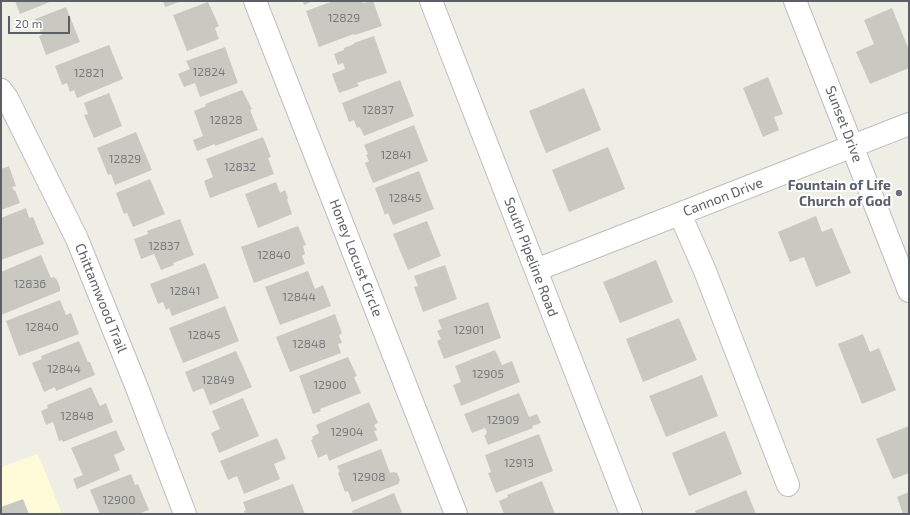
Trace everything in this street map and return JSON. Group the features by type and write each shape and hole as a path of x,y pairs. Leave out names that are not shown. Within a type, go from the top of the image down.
{"street":[{"name":"Honey Locust Circle","path":"256,1 456,514"},
{"name":"South Pipeline Road","path":"431,1 631,514"},
{"name":"Sunset Drive","path":"795,1 909,292"},
{"name":"Chittamwood Trail","path":"1,90 7,98 77,239 137,388 185,514"},
{"name":"Cannon Drive","path":"536,270 909,124"},
{"path":"680,214 705,271 788,485"}],"shaded area":[{"path":"38,454 62,514 1,514 1,467"}],"building":[{"path":"15,1 52,1 20,14"},
{"path":"163,1 182,1 165,7"},
{"path":"303,1 313,1 304,5"},
{"path":"333,1 362,1 363,3 373,1 382,26 355,35 354,34 319,47 306,11"},
{"path":"208,2 219,26 215,28 219,39 187,51 173,15"},
{"path":"66,7 80,42 46,55 39,36 42,35 35,19"},
{"path":"892,8 909,50 909,68 870,84 856,52 874,44 864,20"},
{"path":"374,36 387,73 357,83 359,86 339,93 332,74 345,69 343,63 338,65 334,54 344,50 344,48 354,43"},
{"path":"109,45 123,79 77,98 74,90 70,92 67,83 62,85 55,66"},
{"path":"225,47 238,83 200,97 195,83 184,87 178,74 190,69 186,61"},
{"path":"768,77 783,114 774,117 779,130 763,137 743,88"},
{"path":"400,80 414,116 364,136 360,127 357,128 354,120 349,122 342,103"},
{"path":"584,88 601,130 546,153 529,111"},
{"path":"242,90 252,109 250,110 258,130 197,151 193,140 203,136 194,111 206,106 205,104"},
{"path":"109,93 122,126 94,138 84,115 88,114 84,103"},
{"path":"414,125 428,161 373,183 365,163 369,161 364,145"},
{"path":"136,132 152,170 115,185 111,174 108,175 97,148"},
{"path":"263,137 271,157 268,158 274,174 210,198 204,181 213,177 206,159"},
{"path":"608,147 625,189 569,212 552,170"},
{"path":"9,166 16,186 12,187 14,191 15,190 20,203 1,210 1,169"},
{"path":"419,171 434,209 393,225 388,213 385,215 375,188"},
{"path":"150,179 165,214 133,227 127,213 124,214 116,193"},
{"path":"276,182 280,193 285,190 292,214 258,228 245,194"},
{"path":"26,208 29,218 33,217 44,244 1,260 1,218"},
{"path":"816,216 822,232 832,228 851,273 816,287 804,257 790,262 778,232"},
{"path":"180,219 194,255 173,263 174,265 161,270 154,254 141,259 134,239 148,234 147,231"},
{"path":"427,221 441,256 408,270 393,234"},
{"path":"298,226 306,245 303,246 305,254 302,256 305,264 254,283 241,247"},
{"path":"41,255 51,278 54,277 57,280 60,291 1,315 1,272"},
{"path":"656,260 673,302 620,323 603,282"},
{"path":"205,263 219,298 172,316 169,308 166,310 163,302 158,304 150,284"},
{"path":"445,265 457,299 423,312 414,287 418,286 414,276"},
{"path":"308,271 315,289 323,285 331,306 280,325 265,287"},
{"path":"60,300 66,315 71,313 79,334 19,356 6,321"},
{"path":"488,302 501,338 444,359 437,341 441,339 437,331 442,329 438,320"},
{"path":"225,306 239,341 183,363 169,328"},
{"path":"335,314 342,333 339,335 342,343 338,344 341,353 290,372 276,337"},
{"path":"679,318 697,360 643,382 626,339"},
{"path":"863,334 870,352 879,348 896,390 862,404 838,344"},
{"path":"79,341 95,375 56,391 55,387 44,392 32,363 42,359 41,356"},
{"path":"495,350 502,365 512,361 520,382 461,406 453,385 461,382 455,366"},
{"path":"236,351 252,387 210,405 203,388 193,392 185,372"},
{"path":"348,357 357,376 354,377 361,393 320,409 321,411 313,414 299,376"},
{"path":"702,375 718,416 666,437 649,396"},
{"path":"91,387 100,406 106,403 113,422 63,442 62,440 59,441 53,422 46,425 41,411 48,408 47,405"},
{"path":"519,393 529,417 537,414 541,423 532,426 533,428 488,445 484,435 486,435 487,432 485,428 472,433 464,414"},
{"path":"243,398 259,436 219,453 211,433 220,429 212,411"},
{"path":"369,402 378,423 374,425 377,430 374,431 378,440 329,461 327,454 318,458 311,440 313,439 312,437 319,433 316,425"},
{"path":"909,426 909,473 893,479 876,439"},
{"path":"116,430 125,450 114,455 120,470 77,489 73,479 83,475 71,448"},
{"path":"725,431 742,474 689,496 672,453"},
{"path":"539,434 553,471 496,493 488,473 491,472 485,455"},
{"path":"277,438 286,459 274,464 280,479 244,494 237,476 228,480 220,461"},
{"path":"381,449 390,473 397,473 400,480 398,484 352,502 348,491 345,492 337,466"},
{"path":"131,474 135,485 138,484 149,510 138,514 100,514 90,490"},
{"path":"542,481 555,514 504,514 499,501 508,497 507,495"},
{"path":"293,484 305,514 245,514 244,511 246,510 243,502"},
{"path":"746,490 756,514 696,514 695,511"},
{"path":"909,492 909,514 903,514 897,497"},
{"path":"394,493 402,512 400,513 401,514 353,514 352,511"},
{"path":"23,499 29,514 1,514 1,507"}],"place":[{"name":"Fountain of Life Church of God","path":"899,193"}]}
